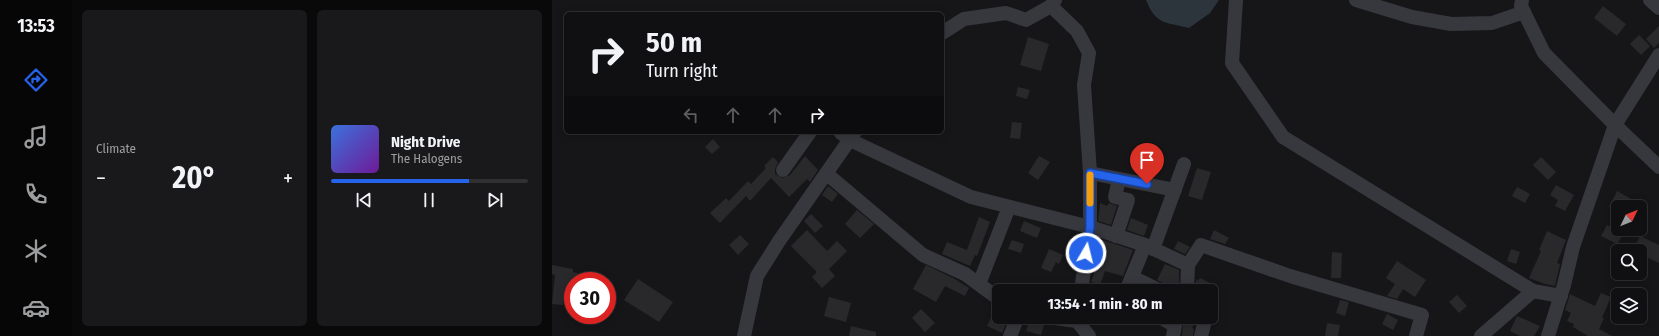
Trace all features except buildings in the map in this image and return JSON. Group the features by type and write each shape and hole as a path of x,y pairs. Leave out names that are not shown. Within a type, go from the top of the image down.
{"street":[{"path":"1236,0 1232,63 1282,137 1533,291 1561,296"},
{"path":"1356,0 1412,17 1451,24 1492,23 1523,6 1544,53 1659,167"},
{"path":"1650,0 1659,8"},
{"path":"944,32 964,19 1006,13 1026,20 1053,3 1077,31 1089,53 1084,86 1090,173 1090,227 1082,284"},
{"path":"1548,336 1561,296 1573,248 1615,125 1659,55"},
{"path":"783,170 809,134"},
{"path":"744,336 757,276 826,174 848,135 971,197 1090,227 1149,247 1188,264"},
{"path":"1129,284 1149,247 1184,164"},
{"path":"1090,173 1174,190"},
{"path":"826,174 923,255 965,274 992,294"},
{"path":"1116,236 1128,200 1115,197 1120,179"},
{"path":"979,284 1009,207"},
{"path":"1187,284 1188,264 1201,245 1290,276 1422,315 1416,336"},
{"path":"1132,277 1146,284"},
{"path":"1481,336 1533,291"},
{"path":"1010,336 1015,324"},
{"path":"1081,324 1089,336"},
{"path":"1201,336 1204,324"}],"shaded area":[{"path":"1146,0 1219,0 1210,13 1189,28 1162,21 1154,14"}],"slow traffic":[{"path":"1090,175 1090,203"}],"route":[{"path":"1086,253 1090,227 1090,173 1147,184"}]}
